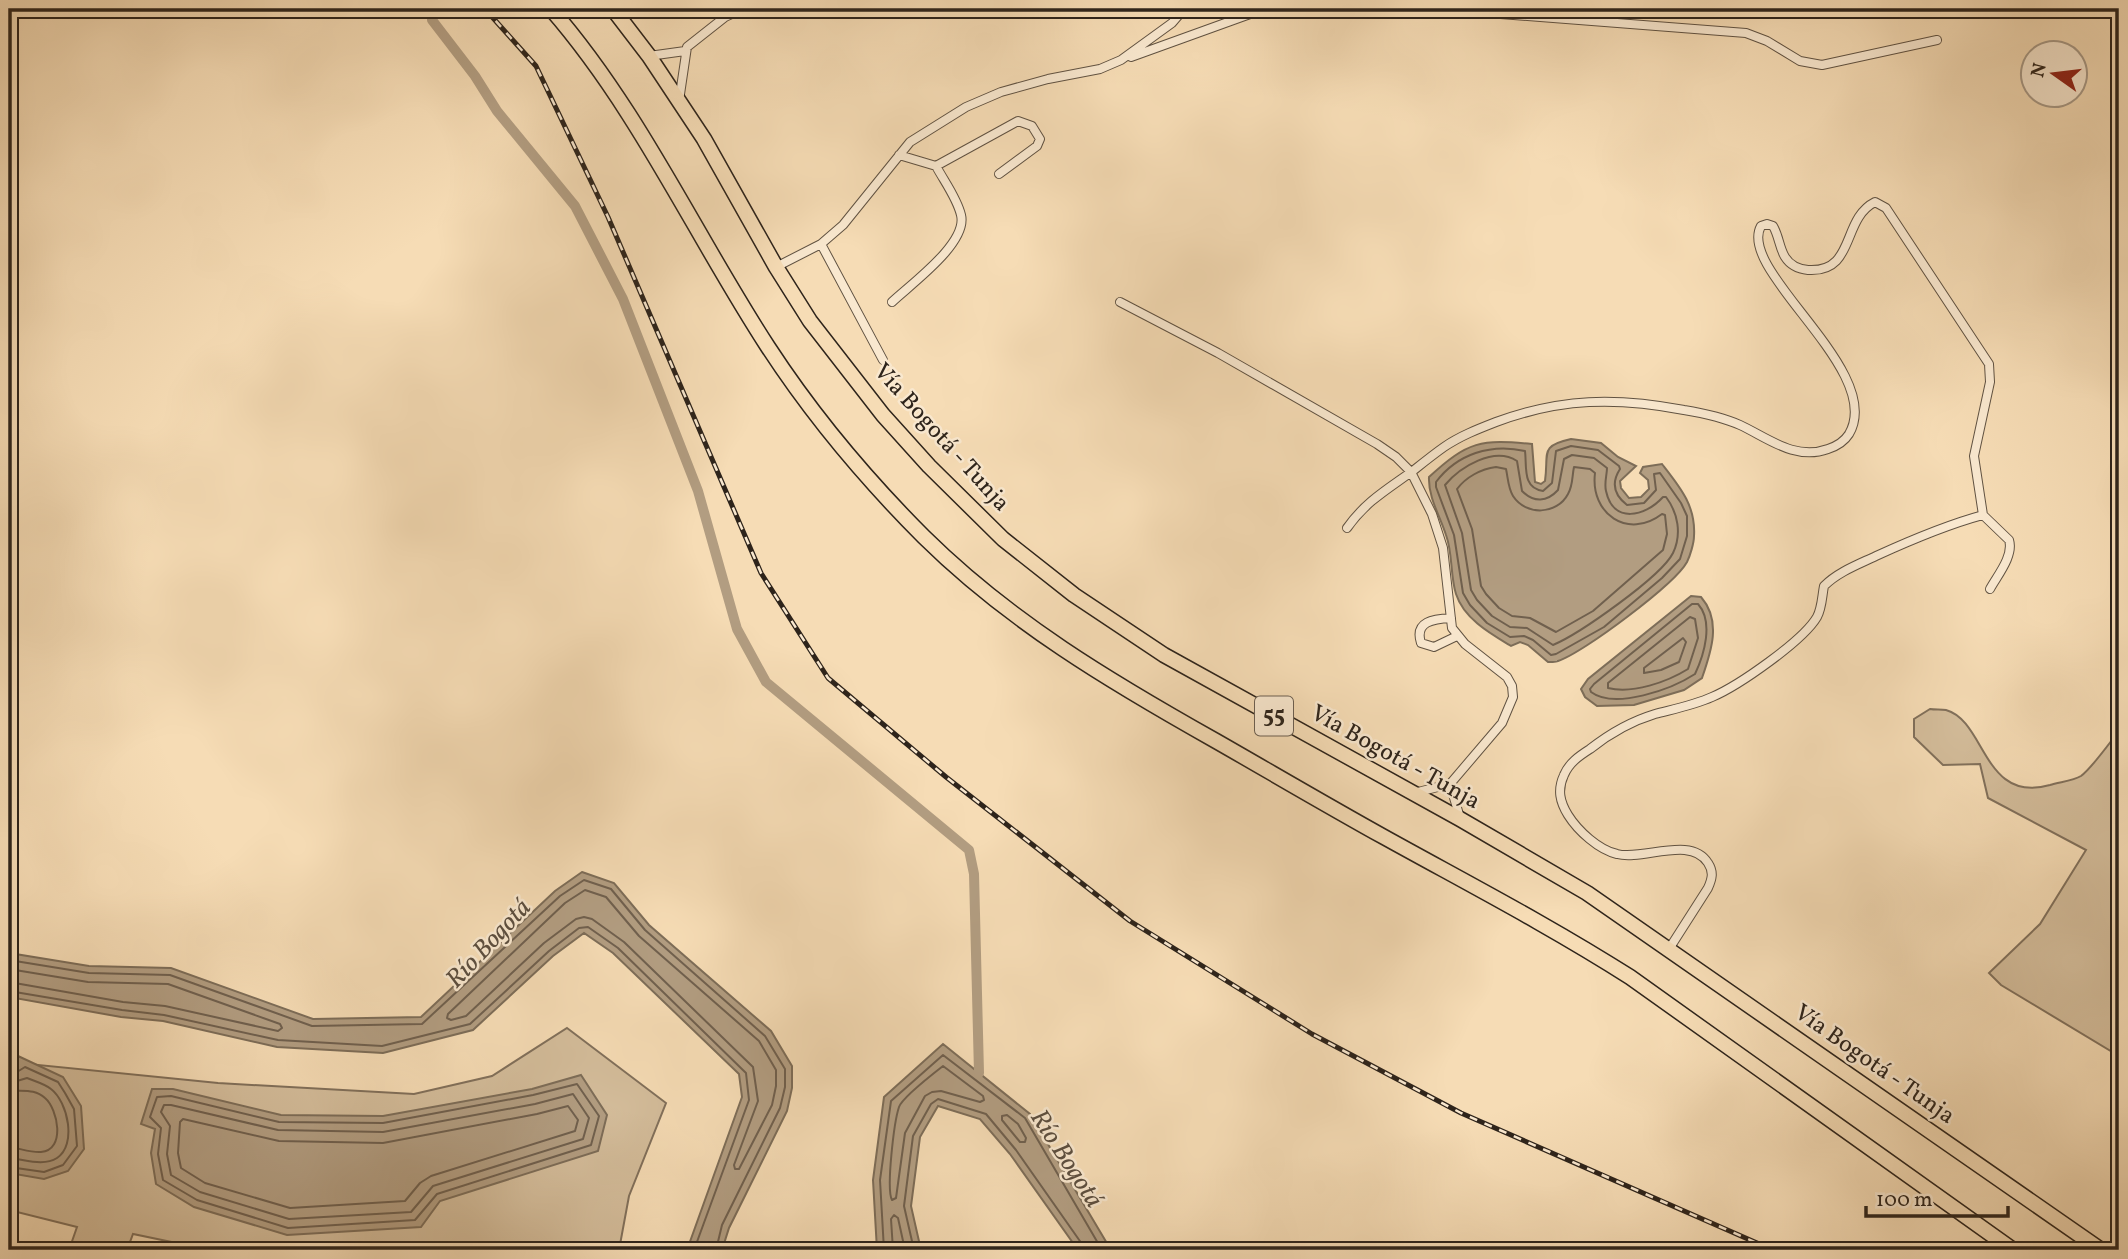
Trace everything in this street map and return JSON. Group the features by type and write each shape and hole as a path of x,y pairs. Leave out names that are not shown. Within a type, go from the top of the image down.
{"highway":[{"name":"55","path":"551,9 599,72 656,158 753,322 802,396 826,428 922,535 989,595 1048,641 1118,685 1385,838 1501,899 1620,970 2013,1250"},
{"name":"Vía Bogotá - Tunja","path":"613,9 679,101 810,321 883,415 929,466 1003,540 1074,595 1164,655 1460,819 1587,893 2101,1250"}],"street":[{"path":"679,101 687,47 725,17 743,9"},
{"path":"1121,60 1172,23 1184,9"},
{"path":"776,267 821,244 843,225 910,142 966,107 1048,79 1100,69 1264,9"},
{"path":"1436,9 1746,33 1767,41 1800,61 1822,65 1937,40"},
{"path":"649,56 685,51"},
{"path":"899,155 936,166 1018,121 1032,126 1040,139 1037,146 999,174"},
{"path":"892,302 951,247 959,234 961,214 936,166"},
{"path":"1347,528 1357,513 1381,491 1445,446 1474,431 1540,408 1570,402 1630,403 1696,412 1740,425 1785,449 1801,452 1820,452 1838,446 1849,434 1855,418 1853,401 1845,379 1827,344 1767,265 1757,243 1757,233 1760,226 1773,226 1785,257 1791,264 1801,269 1817,271 1830,266 1841,257 1854,223 1865,207 1875,202 1886,208 1989,363 1990,382 1974,456 1983,514 2009,540 2011,546 2010,553 1990,589"},
{"path":"821,244 883,360"},
{"path":"1120,302 1218,353 1377,444 1411,472 1432,514 1443,548 1451,618 1457,636 1507,677 1512,686 1513,697 1502,723 1450,784 1412,794"},
{"path":"1669,949 1708,888 1712,877 1711,867 1705,858 1680,849 1635,856 1619,855 1603,849 1572,821 1562,805 1559,794 1568,767 1609,735 1653,715 1712,697 1746,678 1808,629 1818,615 1824,586 1844,571 1918,537 1983,514"},
{"path":"1451,618 1424,623 1420,628 1421,643 1434,647 1457,636"},
{"path":"1450,784 1460,819"}],"shaded area":[{"path":"1930,709 1946,710 1959,717 1970,729 1998,773 2011,783 2028,788 2081,776 2119,731 2119,1056 2001,985 1989,973 2040,924 2086,850 1988,798 1980,764 1943,765 1914,737 1914,719"},
{"path":"567,1028 666,1103 629,1196 619,1250 470,1250 469,1246 440,1250 210,1250 133,1234 127,1250 69,1250 77,1227 9,1210 9,1062 218,1083 414,1094 492,1076"}],"water":[{"path":"1571,439 1601,443 1618,457 1636,466 1620,481 1621,488 1629,498 1641,497 1649,489 1648,480 1640,473 1643,467 1662,464 1681,489 1689,506 1694,539 1687,562 1648,601 1587,645 1558,661 1548,662 1528,645 1520,642 1511,646 1487,631 1465,611 1454,587 1448,542 1432,499 1429,477 1454,456 1476,445 1500,442 1532,444 1535,482 1541,484 1545,481 1550,448"},
{"path":"1691,596 1701,597 1707,606 1713,626 1711,647 1702,678 1684,690 1634,705 1597,706 1585,697 1581,689 1588,679"},
{"path":"582,872 614,883 649,925 771,1031 792,1066 792,1088 787,1111 729,1228 722,1250 687,1250 742,1097 739,1074 613,953 584,933 553,956 473,1030 383,1053 277,1047 163,1021 121,1017 9,997 9,953 89,966 171,968 313,1019 421,1017 555,891"},
{"path":"943,1044 1030,1114 1111,1250 1078,1250 1010,1154 980,1119 938,1106 920,1137 911,1206 921,1250 877,1250 873,1180 884,1097"},
{"path":"18,1056 63,1077 81,1106 84,1149 68,1171 44,1179 9,1173 9,1063 16,1065"},
{"path":"581,1075 607,1115 598,1151 440,1201 421,1227 287,1235 194,1207 156,1184 151,1153 155,1129 141,1124 152,1089 173,1089 281,1115 383,1116 532,1089"}],"waterway":[{"path":"432,9 432,20 475,76 497,111 575,206 623,299 698,491 737,629 766,682 969,850 974,874 979,1073"}],"railway":[{"path":"485,9 536,66 608,217 761,573 828,678 946,777 1130,921 1312,1034 1461,1113 1773,1250"}],"water label":[{"name":"Río Bogotá","path":"489,944"},
{"name":"Río Bogotá","path":"1066,1159"}]}
